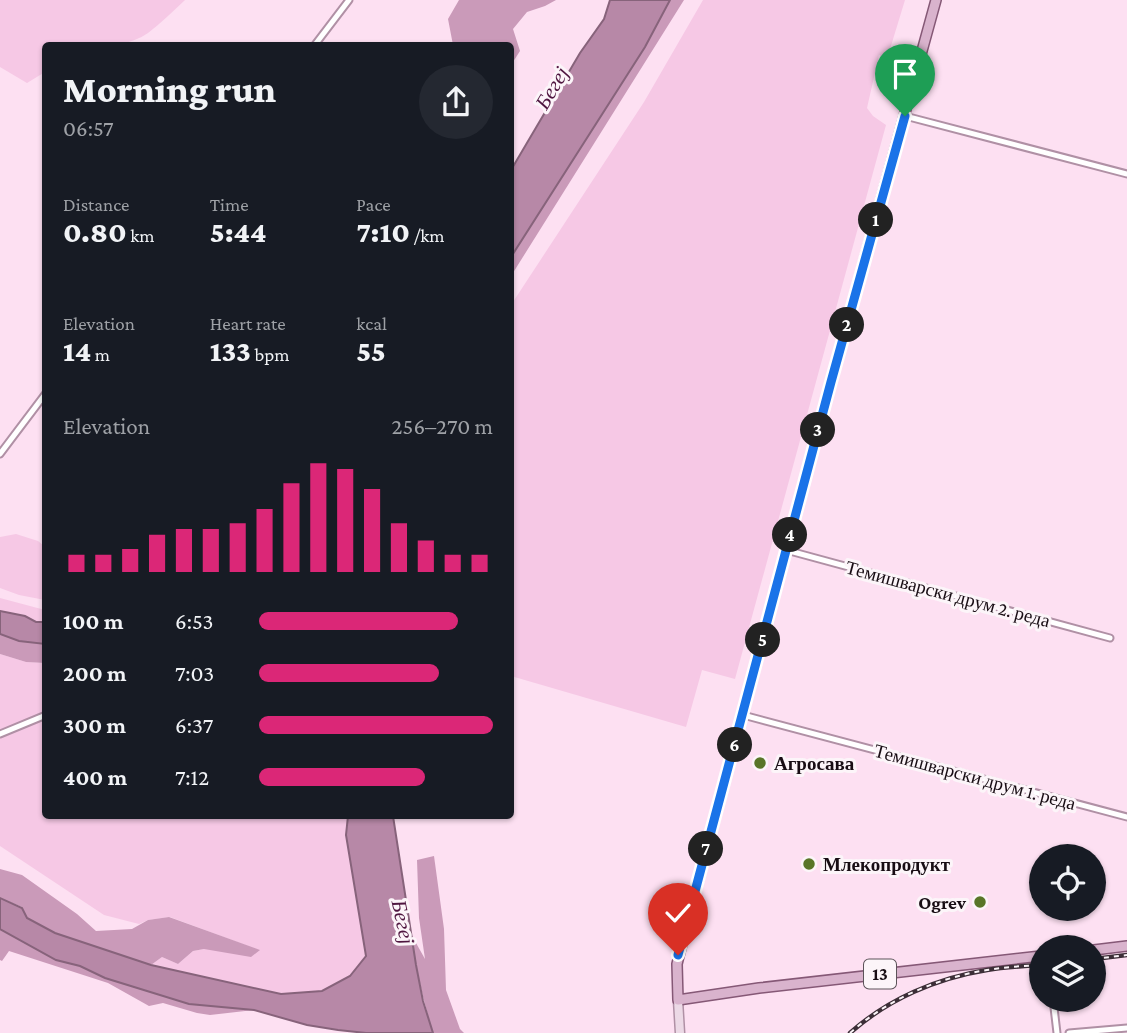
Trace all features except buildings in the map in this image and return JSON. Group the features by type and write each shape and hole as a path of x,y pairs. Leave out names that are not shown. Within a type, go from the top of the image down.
{"main road":[{"path":"680,1033 678,955 936,0"},
{"path":"1106,949 1127,946"},
{"name":"13","path":"678,1000 1029,957"}],"street":[{"path":"317,42 349,0"},
{"path":"905,116 1127,174"},
{"path":"0,454 42,398"},
{"name":"Темишварски друм 2. реда","path":"786,550 1110,638"},
{"name":"Темишварски друм 1. реда","path":"743,715 1127,817"},
{"path":"0,734 42,717"},
{"path":"1055,1012 1057,1033"},
{"path":"1069,1033 1127,1028"}],"shaded area":[{"path":"0,0 185,0 148,33 128,42 42,42 42,74 27,83 0,67"},
{"path":"459,0 556,0 527,12 513,29 520,51 514,60 514,42 452,42 448,19"},
{"path":"670,0 684,0 514,271 514,252 645,47"},
{"path":"703,0 905,0 887,59 879,55 867,108 886,125 735,679 702,670 686,727 514,677 514,300 644,102"},
{"path":"16,534 42,544 42,599 0,588 0,537"},
{"path":"0,598 42,609 42,622 36,622 25,616 0,611"},
{"path":"0,634 19,641 42,644 42,663 26,662 0,654"},
{"path":"0,654 26,662 42,663 42,819 348,819 346,835 366,956 350,976 322,991 281,994 151,965 162,957 178,964 193,951 204,949 259,950 170,917 139,924 104,915 0,846"},
{"path":"434,856 444,929 446,990 460,1029 464,1033 433,1033 413,947 411,934 425,959 419,918 417,860"},
{"path":"0,869 22,875 96,931 132,929 148,920 169,917 260,950 251,957 204,949 193,951 178,964 162,957 151,965 55,933 27,918 22,907 0,898"},
{"path":"0,927 56,960 80,966 105,978 189,1004 254,1010 210,1015 163,1003 149,1006 108,983 9,951 2,961"}],"water":[{"path":"610,0 670,0 645,47 514,252 514,165 580,53 604,19"},
{"path":"0,611 42,622 42,644 19,641 0,634"},
{"name":"Бегеј","path":"348,819 393,819 416,965 433,1033 366,1033 338,1030 307,1025 254,1010 189,1004 56,960 0,929 0,898 22,908 27,918 55,933 151,965 281,994 322,991 350,976 366,956 346,835"}],"railway":[{"path":"1106,958 1127,955"},
{"path":"850,1033 880,1010 932,984 987,970 1029,966"}],"place":[{"name":"Агросава","path":"760,763"},
{"name":"Млекопродукт","path":"809,864"},
{"name":"Ogrev","path":"980,902"}],"route":[{"path":"678,955 905,116"}]}
